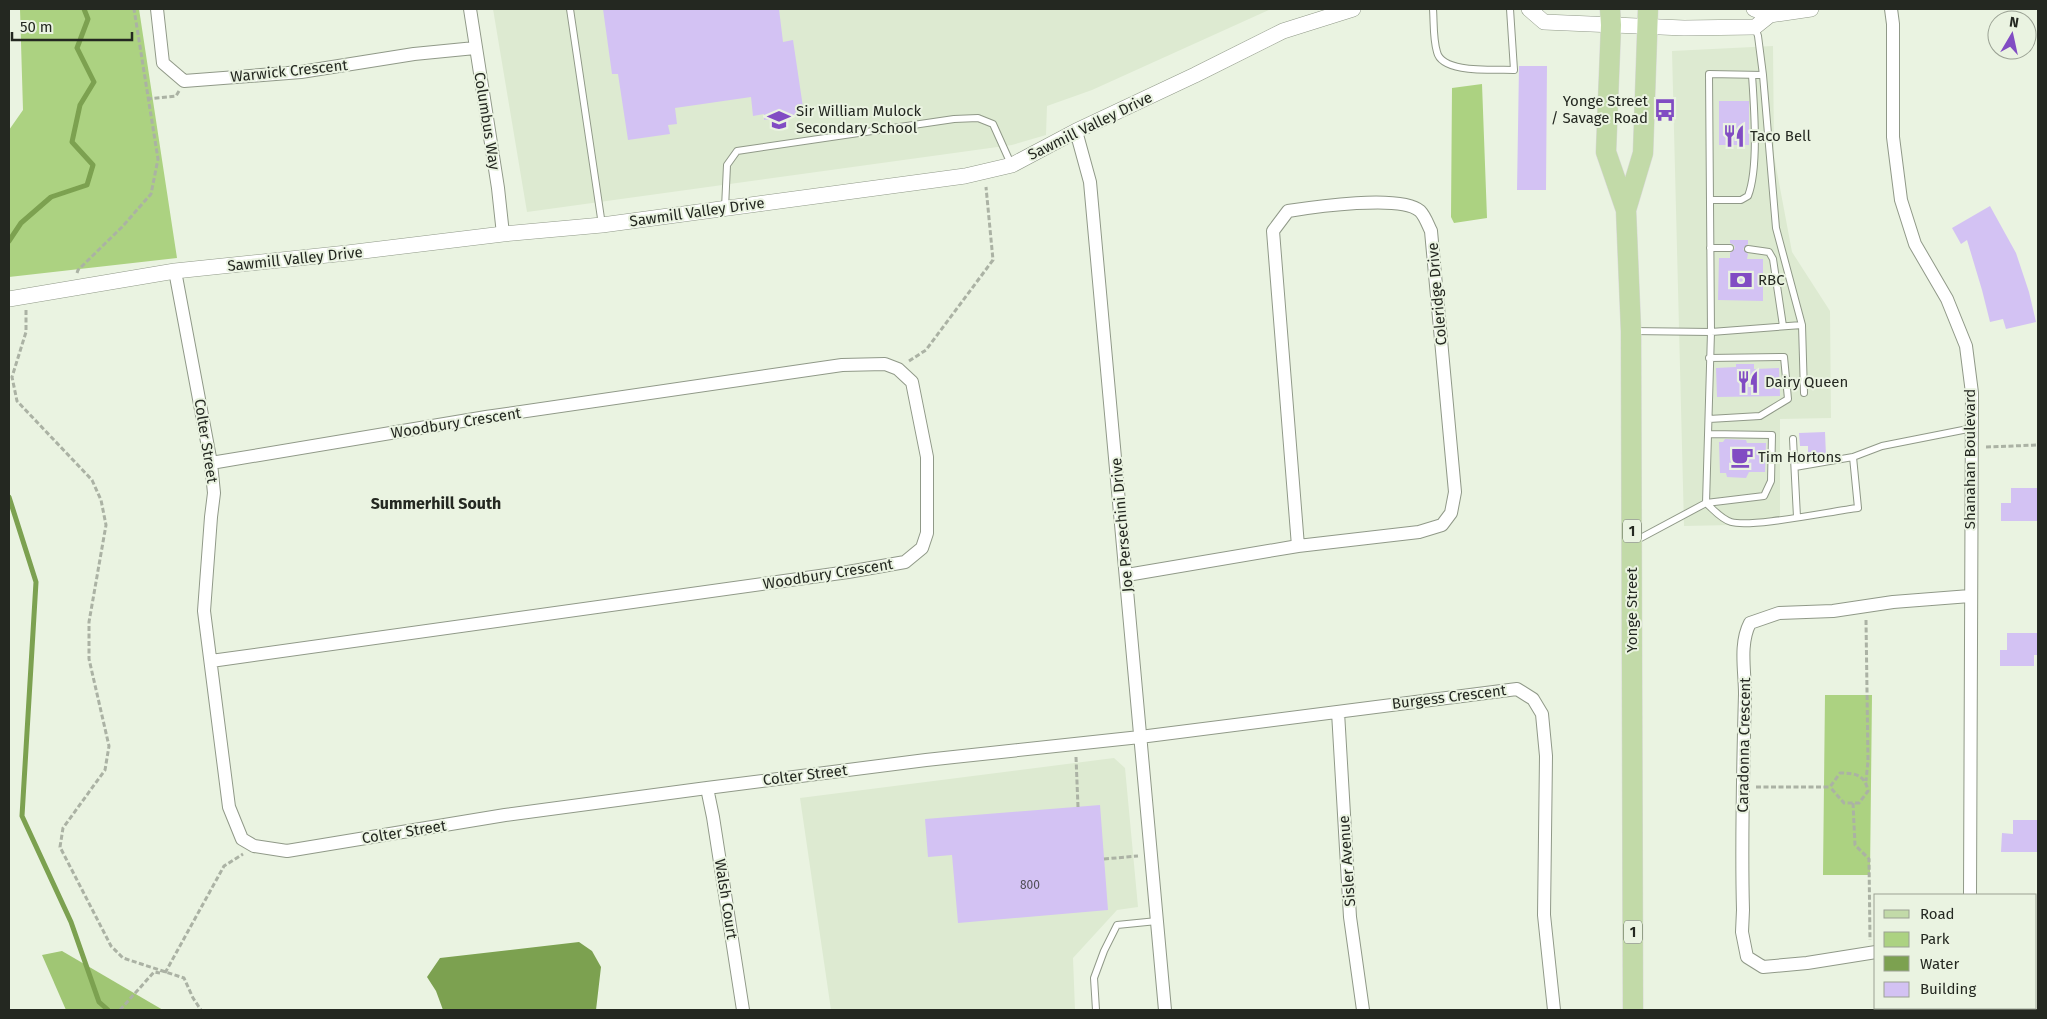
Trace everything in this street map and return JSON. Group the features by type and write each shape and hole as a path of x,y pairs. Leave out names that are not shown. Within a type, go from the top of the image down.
{"main road":[{"name":"Yonge Street","path":"1611,17 1606,152 1626,210 1631,330 1633,1010"},
{"name":"Yonge Street","path":"1626,210 1643,153 1648,18"}],"street":[{"path":"158,9 163,63 184,81"},
{"name":"Columbus Way","path":"470,9 498,188 503,234"},
{"name":"Sawmill Valley Drive","path":"9,299 175,271 347,254 503,234 602,225 955,177 985,171 1012,165 1076,131 1196,75 1283,31 1353,9"},
{"path":"1529,9 1544,22 1611,17 1648,18 1755,28 1770,15"},
{"path":"1754,9 1770,15 1811,9"},
{"name":"Shanahan Boulevard","path":"1891,9 1893,24 1893,137 1901,200 1915,244 1947,299 1966,346 1972,393 1970,894"},
{"name":"Warwick Crescent","path":"184,81 301,72 414,54 475,48"},
{"name":"Joe Persechini Drive","path":"1076,131 1090,182 1165,1010"},
{"name":"Coleridge Drive","path":"1127,576 1298,546 1419,532 1442,525 1451,513 1455,492 1432,231 1419,210 1408,206 1382,202 1288,211 1273,230 1298,546"},
{"name":"Colter Street","path":"175,271 211,463 214,493 210,517 204,611 229,807 242,839 254,846 286,851 505,815 707,788 926,760 1140,737"},
{"name":"Woodbury Crescent","path":"211,463 486,417 842,365 885,364 898,369 912,382 927,457 927,533 922,548 904,562 848,572 211,660"},
{"name":"Caradonna Crescent","path":"1873,952 1763,968 1747,957 1742,932 1744,648 1747,630 1750,623 1779,613 1833,611 1893,602 1970,596"},
{"name":"Burgess Crescent","path":"1140,737 1509,689 1517,689 1533,699 1542,714 1546,756 1544,915 1554,1010"},
{"name":"Sisler Avenue","path":"1338,712 1350,917 1363,1010"},
{"name":"Walsh Court","path":"707,788 743,1010"}],"lane":[{"path":"570,9 602,225"},
{"path":"1433,9 1437,54 1444,63 1462,68 1514,70 1510,9"},
{"path":"1755,28 1758,36 1763,74 1776,228 1802,325 1804,393"},
{"path":"1763,74 1709,74 1711,332 1706,503 1722,518 1732,522 1750,523 1858,508 1854,457"},
{"path":"1710,200 1741,200 1748,196 1751,188 1754,142 1752,75"},
{"path":"726,208 727,165 737,151 836,136 954,119 978,118 993,124 1012,165"},
{"path":"1710,248 1730,248"},
{"path":"1748,249 1769,252 1773,259 1783,326"},
{"path":"1631,330 1711,332 1802,325"},
{"path":"1709,420 1760,416 1788,400 1784,357 1710,358"},
{"path":"1795,467 1854,457 1882,446 1973,428"},
{"path":"1632,542 1706,503 1764,496 1771,481 1772,435 1709,434"},
{"path":"1793,439 1797,516"},
{"path":"1096,1010 1094,978 1104,951 1117,925 1157,921"}],"path":[{"path":"71,288 78,270 122,227 151,194 158,159 134,9"},
{"path":"148,99 176,96 184,81"},
{"path":"898,369 926,350 994,260 985,171"},
{"path":"26,297 26,332 12,377 17,401 92,480 101,500 106,525 89,622 89,659 109,746 105,770 63,828 60,847 111,946 123,958 184,978 201,1010"},
{"path":"1972,447 2038,445"},
{"path":"1743,787 1830,787 1844,803 1859,803 1868,792 1866,781 1868,761 1866,607"},
{"path":"1075,744 1078,806"},
{"path":"1830,787 1840,773 1856,773 1866,781"},
{"path":"1853,803 1855,845 1869,859 1873,952"},
{"path":"165,973 224,866 254,846"},
{"path":"1104,859 1151,855"},
{"path":"120,1010 154,972 165,973"}],"shaded area":[{"name":"Sir William Mulock Secondary School","path":"493,9 1271,9 1092,90 1047,106 1046,135 1012,145 527,212"},
{"path":"1773,46 1774,156 1792,252 1830,311 1831,418 1780,419 1780,524 1684,526 1672,51"},
{"path":"1114,758 1125,768 1138,907 1117,910 1073,958 1075,1010 831,1010 800,798"},
{"path":"62,951 163,1010 66,1010 42,955"}],"green space":[{"path":"20,9 139,9 177,258 9,277 9,130 23,110"},
{"path":"1482,84 1487,218 1454,223 1451,217 1452,88"},
{"path":"1825,695 1872,695 1870,875 1823,875"}],"water":[{"path":"579,942 592,951 601,967 596,1010 443,1010 436,991 427,977 440,958"}],"building":[{"path":"603,9 779,9 783,42 793,40 804,114 764,120 764,114 753,116 751,97 675,108 677,124 668,125 670,134 628,140 618,74 612,74"},
{"path":"1519,66 1547,66 1546,190 1517,190"},
{"path":"1719,101 1749,101 1749,145 1719,145"},
{"path":"1990,206 2016,253 2029,292 2036,322 2006,329 2003,319 1990,322 1967,240 1961,244 1952,228"},
{"name":"RBC","path":"1730,240 1748,240 1748,244 1743,249 1748,254 1747,259 1763,259 1763,301 1718,300 1719,258 1730,258 1730,253 1735,248 1730,243"},
{"name":"Dairy Queen","path":"1736,364 1754,364 1754,369 1779,368 1780,396 1717,397 1716,368 1736,367"},
{"path":"1825,432 1826,456 1808,457 1808,446 1800,446 1799,433"},
{"name":"Tim Hortons","path":"1725,439 1746,440 1747,443 1766,443 1765,472 1749,472 1746,478 1727,477 1726,473 1720,473 1719,442 1723,442"},
{"path":"2011,488 2038,488 2038,521 2001,521 2001,503 2011,503"},
{"path":"2007,633 2038,633 2038,655 2034,655 2034,666 2000,666 2000,650 2007,650"},
{"path":"1100,805 1108,910 958,923 952,855 928,857 925,819"},
{"path":"2013,820 2038,820 2038,852 2001,852 2002,833 2013,834"}],"waterway":[{"path":"9,241 21,223 51,197 87,185 93,165 72,142 80,105 94,82 77,48 88,19 84,9"},
{"path":"9,497 36,582 22,816 71,922 99,1002 108,1010"}],"place":[{"name":"Yonge Street / Savage Road","path":"1665,110"},
{"name":"Sir William Mulock Secondary School","path":"779,120"},
{"name":"Taco Bell","path":"1734,136"},
{"name":"RBC","path":"1741,280"},
{"name":"Dairy Queen","path":"1748,382"},
{"name":"Tim Hortons","path":"1742,457"}],"district":[{"name":"Summerhill South","path":"436,503"}]}
